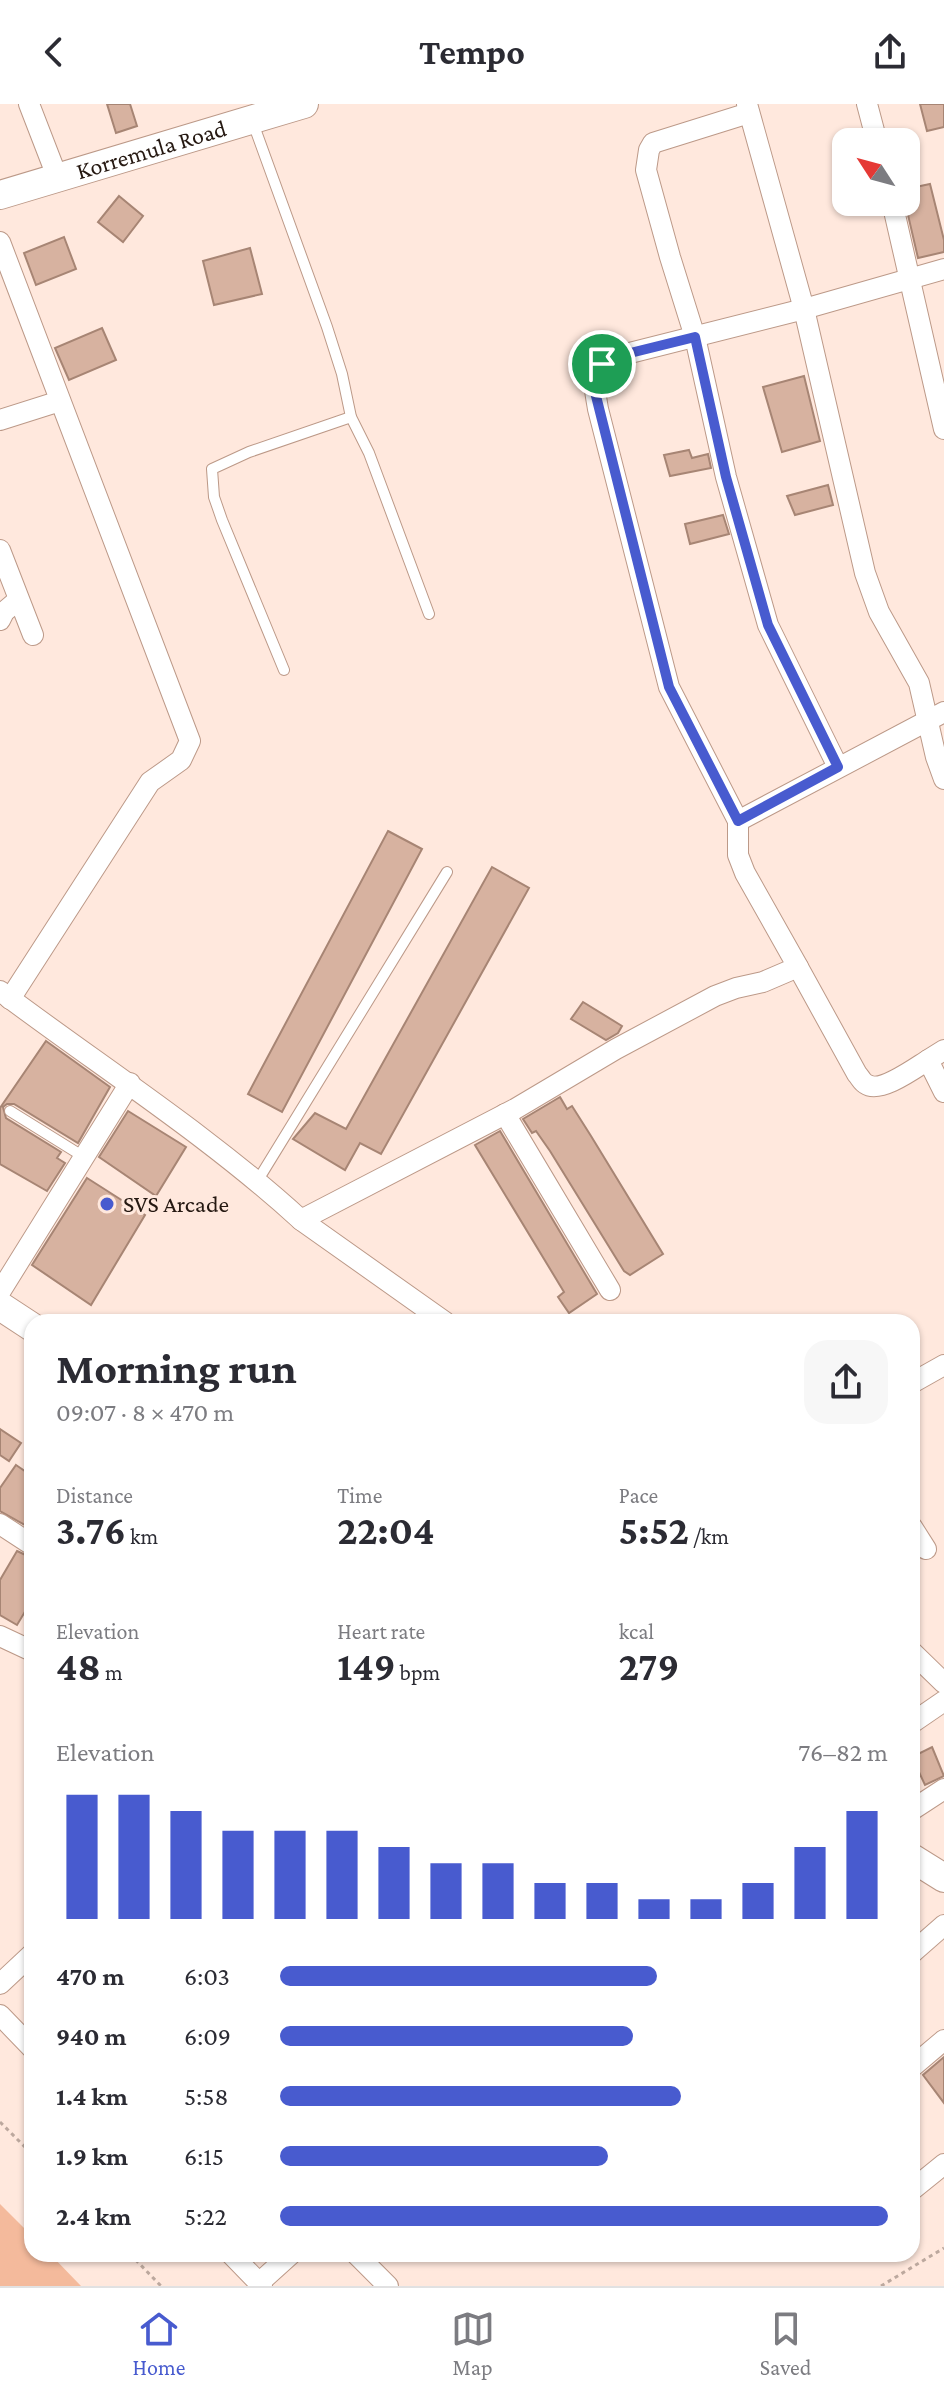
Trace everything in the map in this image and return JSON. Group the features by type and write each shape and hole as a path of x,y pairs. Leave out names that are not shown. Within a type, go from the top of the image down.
{"street":[{"path":"29,104 58,179"},
{"name":"Korremula Road","path":"0,195 58,179 248,112 304,104"},
{"path":"867,104 873,128"},
{"path":"838,767 768,625 726,477 695,337 646,170 653,143 748,109 804,309 865,573 879,612 935,716 944,779"},
{"path":"896,216 944,429"},
{"path":"0,242 190,741 181,760 150,782 5,995 130,1083 258,1180 301,1220 434,1314"},
{"path":"944,269 804,309 614,357 598,370 594,388 669,687 738,821 738,855 745,873 857,1074 866,1084 874,1087 889,1082 936,1055 944,1092"},
{"path":"0,420 60,401"},
{"path":"0,550 33,635"},
{"path":"0,620 18,600"},
{"path":"738,821 935,716"},
{"path":"301,1220 505,1114 707,1000 798,967"},
{"path":"0,1292 130,1083"},
{"path":"505,1114 610,1290"},
{"path":"0,1306 24,1322"},
{"path":"920,1380 942,1372"},
{"path":"0,1524 24,1540"},
{"path":"920,1540 926,1549"},
{"path":"0,1636 24,1647"},
{"path":"920,1660 944,1683"},
{"path":"920,1718 944,1701"},
{"path":"920,1805 944,1789"},
{"path":"920,1862 943,1875"},
{"path":"920,1946 944,1925"},
{"path":"0,1984 24,1962"},
{"path":"0,2015 24,2040"},
{"path":"920,2060 944,2040"},
{"path":"920,2184 944,2164"},
{"path":"239,2262 260,2284 283,2262"},
{"path":"364,2262 388,2286"}],"lane":[{"path":"248,112 327,327 351,417 369,453 429,614"},
{"path":"284,670 222,520 214,497 212,469 249,452 351,417"},
{"path":"258,1180 447,872"},
{"path":"10,1111 84,1157"}],"path":[{"path":"0,2122 24,2146"},
{"path":"881,2286 944,2248"},
{"path":"138,2262 161,2286"}],"shaded area":[{"path":"0,2204 24,2228 24,2262 58,2262 81,2286 0,2286"}],"building":[{"path":"107,104 130,104 137,126 116,133"},
{"path":"920,104 944,104 944,127 927,131"},
{"path":"930,184 944,240 944,252 918,258 908,216 920,216 920,186"},
{"path":"119,196 143,216 123,242 98,222"},
{"path":"64,237 76,269 36,285 24,253"},
{"path":"250,248 262,294 214,305 203,261"},
{"path":"102,328 116,360 69,380 55,348"},
{"path":"804,376 820,441 782,452 763,387"},
{"path":"689,450 692,458 708,454 711,468 670,476 664,455"},
{"path":"828,485 833,505 795,515 787,496"},
{"path":"723,515 729,534 690,544 685,524"},
{"path":"388,831 422,849 282,1112 248,1094"},
{"path":"492,867 529,888 381,1154 360,1143 345,1170 293,1139 315,1113 346,1129"},
{"path":"583,1002 622,1026 618,1033 606,1040 571,1019"},
{"path":"46,1041 110,1087 78,1143 14,1104 3,1107 6,1118 61,1152 57,1158 65,1163 47,1191 0,1164 0,1108"},
{"path":"560,1097 567,1109 572,1106 663,1254 630,1275 624,1271 550,1151 523,1119"},
{"path":"128,1111 186,1147 156,1196 99,1157"},
{"path":"500,1131 597,1294 569,1313 558,1297 564,1292 475,1145"},
{"path":"87,1178 145,1215 91,1305 32,1265"},
{"path":"0,1429 21,1443 9,1461 0,1455"},
{"path":"16,1465 24,1470 24,1524 0,1511 0,1488"},
{"path":"17,1551 24,1554 24,1613 17,1625 0,1615 0,1580"},
{"path":"932,1747 944,1776 925,1785 920,1774 920,1753"},
{"path":"944,2057 944,2103 923,2075"}],"place":[{"name":"SVS Arcade","path":"107,1204"}],"route":[{"path":"695,337 726,477 768,625 838,767 738,821 669,687 598,409 594,378 602,364 614,357 695,337"}]}
